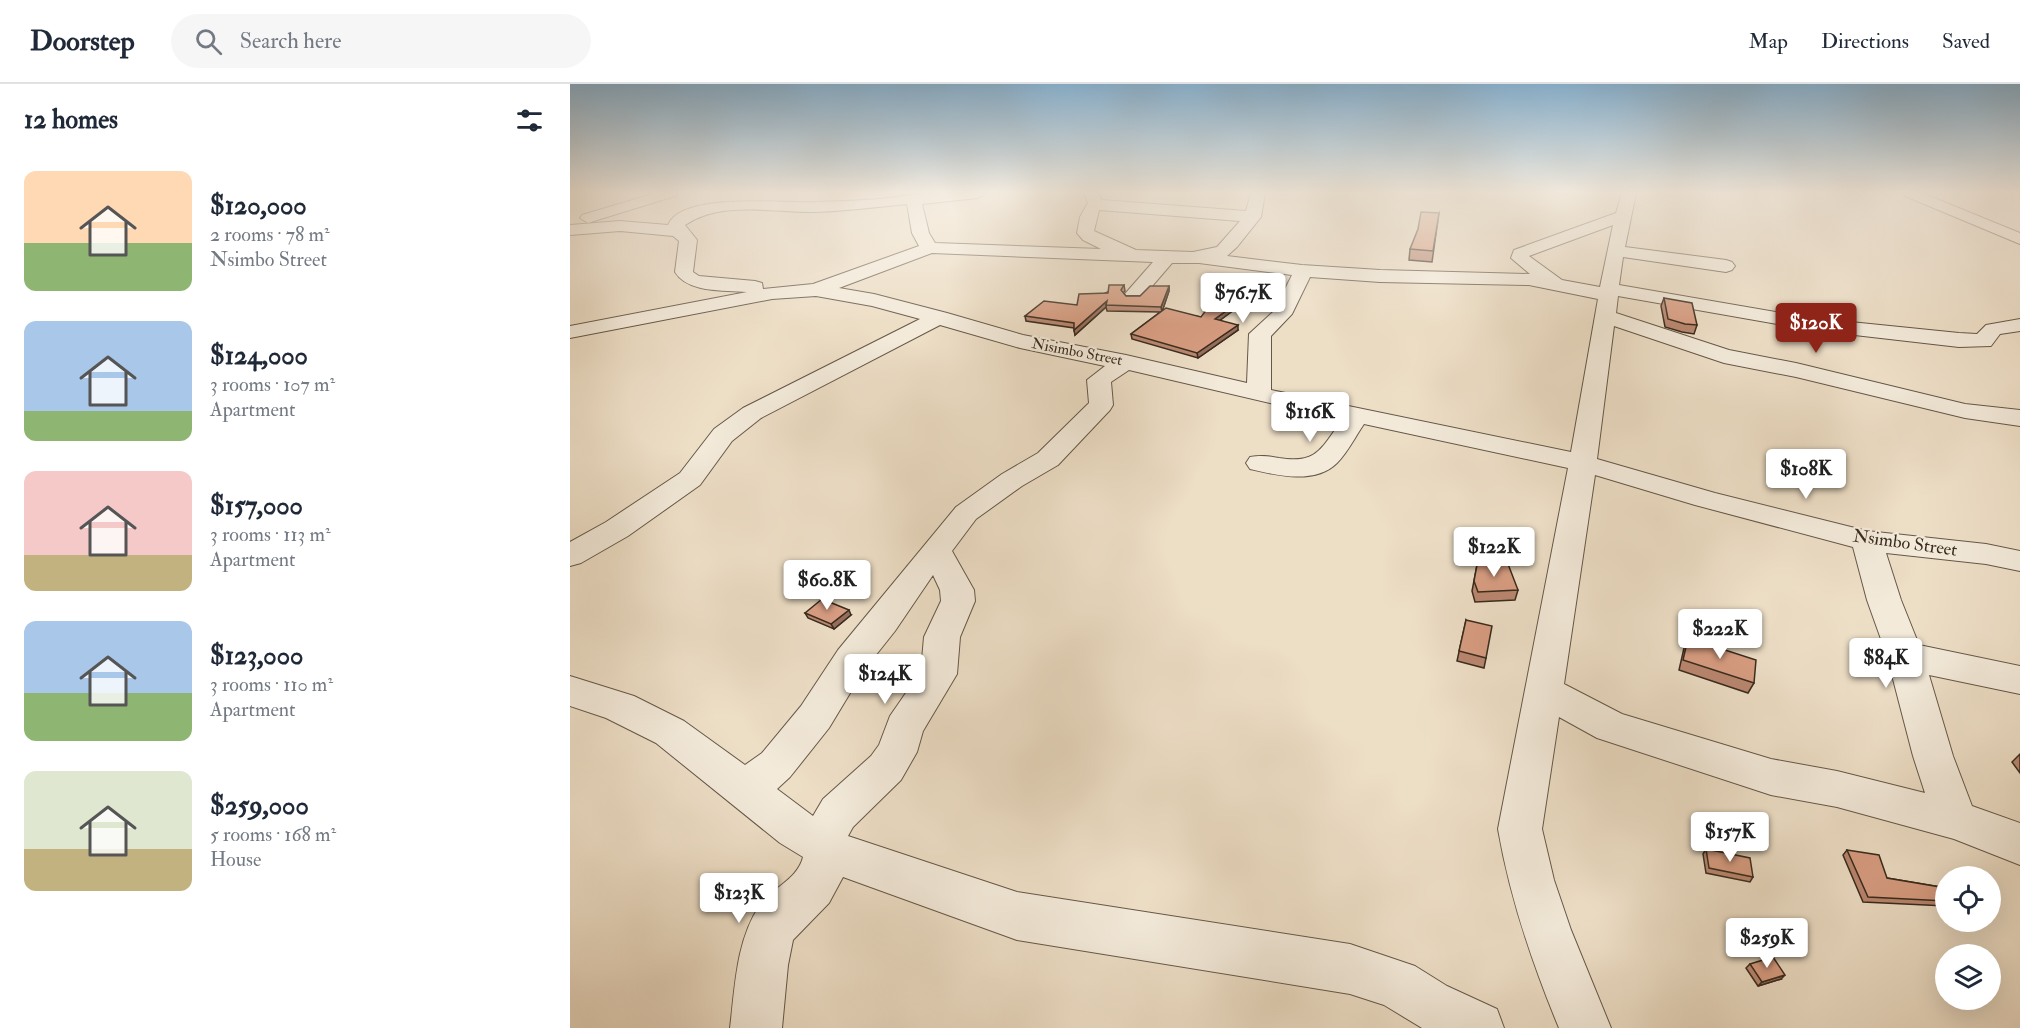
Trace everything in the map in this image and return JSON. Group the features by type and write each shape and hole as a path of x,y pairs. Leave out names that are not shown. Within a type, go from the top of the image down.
{"street":[{"path":"685,237 688,240 684,272 688,278 712,283 787,290"},
{"path":"921,237 924,244 930,248"},
{"path":"1094,237 1135,255"},
{"path":"1197,257 1222,252 1235,237"},
{"path":"1259,394 1260,334 1282,314 1299,283 1299,271 1265,242 1262,237"},
{"path":"1555,237 1520,254 1520,258 1556,284"},
{"path":"1585,1028 1566,983 1527,872 1521,829 1583,463 1618,237"},
{"path":"816,290 930,248 1197,257 1299,271 1380,276 1503,278 1556,284 1608,300 1724,356 1796,370 1965,411 2020,418"},
{"path":"1615,251 1726,266"},
{"path":"1134,296 1168,257"},
{"name":"Nisimbo Street","path":"570,332 787,290 816,290 874,300 1020,340 1126,362 1356,417 1583,463"},
{"path":"1608,300 1959,340 1983,341 1993,329 2020,325"},
{"path":"570,556 617,529 690,479 723,435 752,413 940,317"},
{"path":"746,789 776,765 815,717 851,660 889,615 917,573 966,513 985,497 1048,459 1101,405 1099,380 1126,362"},
{"path":"1260,463 1296,470 1317,466 1330,456 1356,417"},
{"name":"Nsimbo Street","path":"1583,463 1705,499 1867,540 1986,554 2020,561"},
{"path":"1867,540 1884,600 1905,656 1933,756 1956,820"},
{"path":"756,1028 765,950 772,930 782,915 817,882 824,868 824,846 838,813 886,768 897,752 904,727 939,674 942,637 958,601 957,590 936,550"},
{"path":"1905,656 2020,680"},
{"path":"570,692 620,707 670,732 796,829 824,846 884,871 1017,916 1350,969 1397,984 1429,1004 1478,1028"},
{"path":"1545,692 1611,727 1771,777 1837,789 1956,820 2020,844"}],"building":[{"path":"1415,237 1435,237 1433,251 1410,249"},
{"path":"1226,284 1258,288 1215,319 1238,325 1197,353 1131,334 1166,308 1201,317"},
{"path":"1109,285 1124,285 1121,290 1126,296 1140,296 1150,286 1169,286 1161,307 1106,305 1107,301 1074,330 1074,323 1025,316 1044,301 1077,305 1079,294 1108,293"},
{"path":"1664,298 1692,303 1697,325 1668,319"},
{"path":"1508,564 1518,590 1478,592 1474,581 1477,565"},
{"path":"822,599 849,610 831,624 805,613"},
{"path":"1466,620 1492,626 1486,658 1459,651"},
{"path":"1688,638 1756,660 1754,683 1683,660"},
{"path":"1706,849 1750,858 1753,877 1709,868"},
{"path":"1847,850 1879,855 1887,878 1935,886 1935,900 1868,897"},
{"path":"1773,957 1785,975 1762,982 1750,964"}]}
